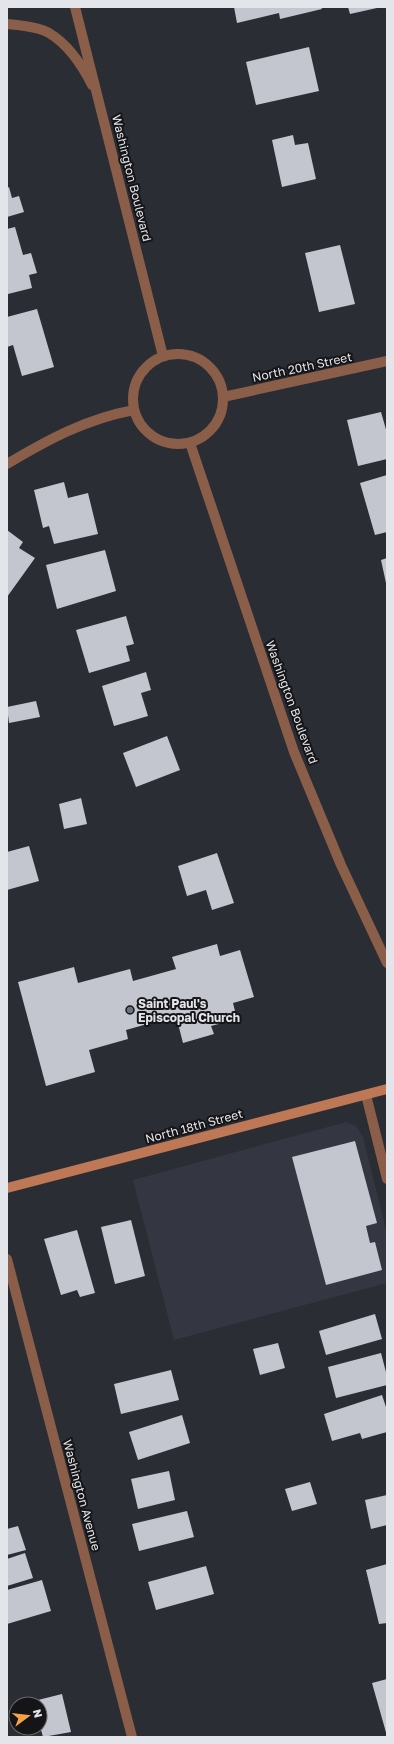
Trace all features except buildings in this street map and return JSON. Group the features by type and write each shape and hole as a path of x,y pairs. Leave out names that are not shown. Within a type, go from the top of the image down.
{"main road":[{"name":"North 18th Street","path":"7,1188 387,1089"}],"street":[{"name":"Washington Boulevard","path":"75,7 100,100 163,356"},
{"path":"7,24 48,32 82,65 100,100"},
{"path":"176,354 190,355 203,361 214,371 220,384 223,397 220,417 214,426 199,439 190,443 178,444 166,443 155,438 146,431 138,421 134,410 133,397 135,384 141,372 151,362 163,356 176,354"},
{"name":"North 20th Street","path":"223,397 371,366 387,361"},
{"path":"7,464 43,442 78,426 134,410"},
{"name":"Washington Boulevard","path":"190,443 294,752 341,865 387,963"},
{"path":"366,1095 387,1179"},
{"name":"Washington Avenue","path":"7,1259 132,1737"}],"shaded area":[{"path":"346,1122 356,1126 363,1137 387,1234 387,1283 174,1340 133,1180"}],"place":[{"name":"Saint Paul's Episcopal Church","path":"130,1010"}]}
